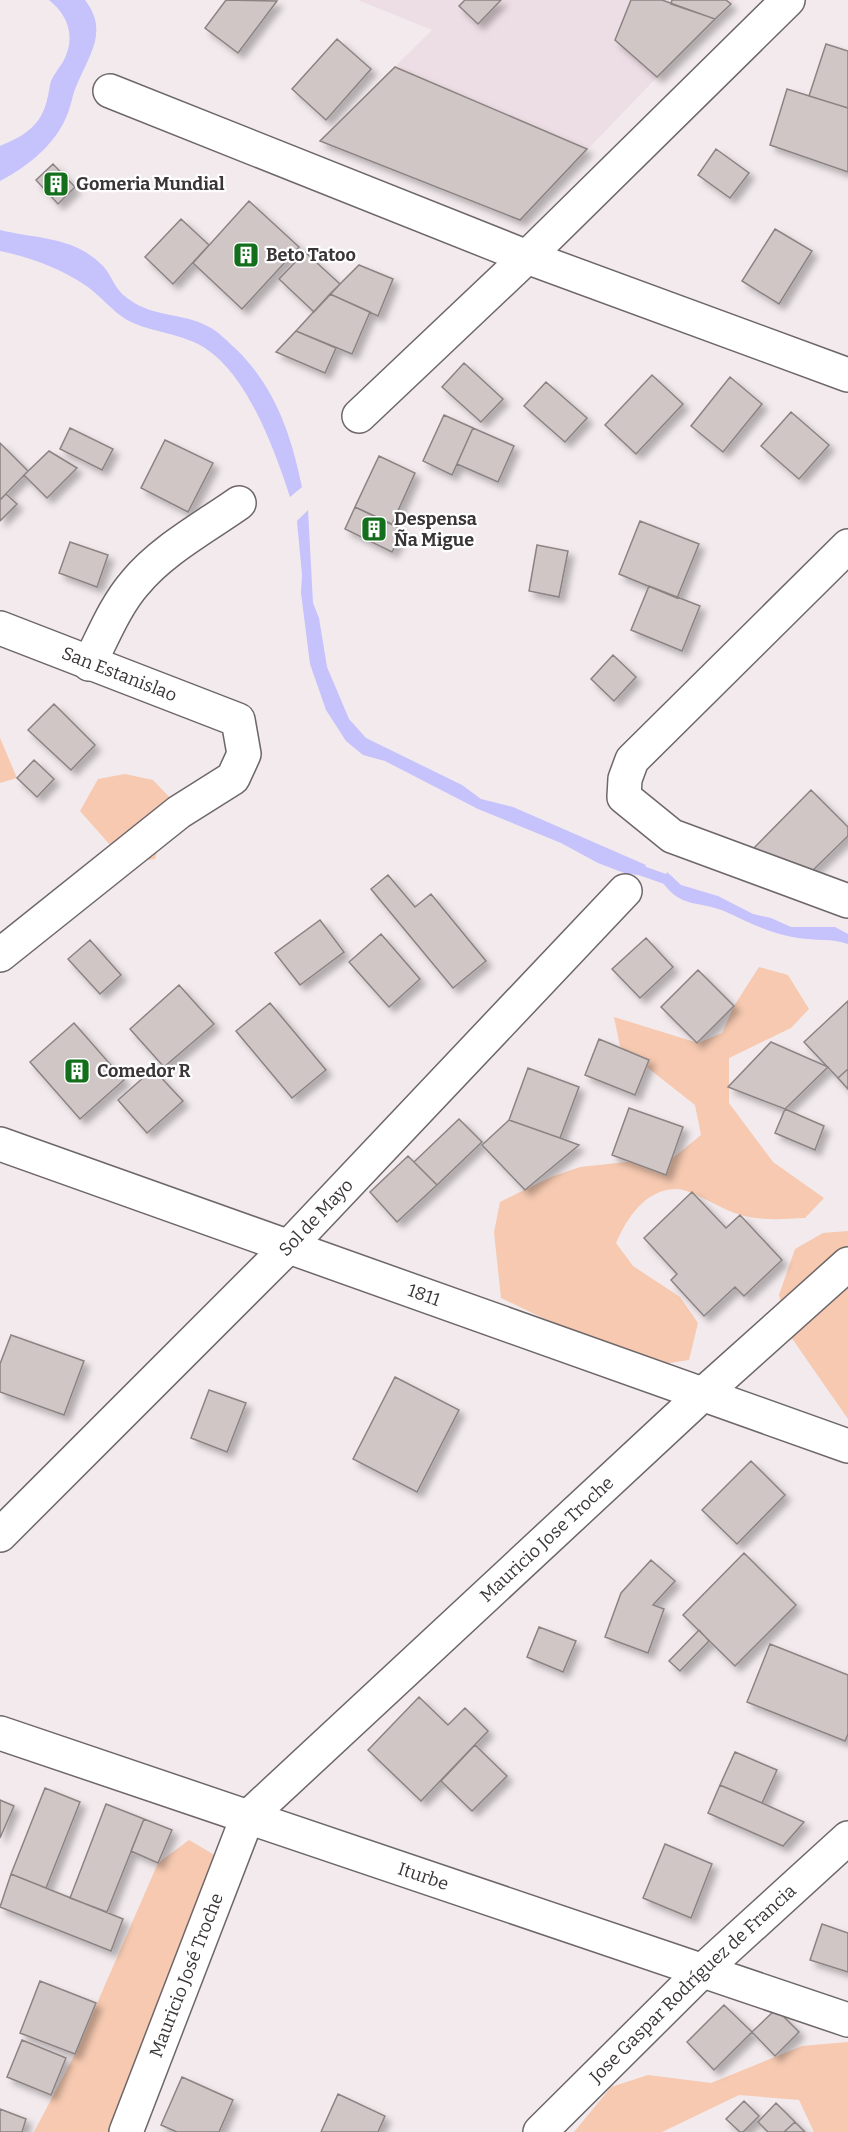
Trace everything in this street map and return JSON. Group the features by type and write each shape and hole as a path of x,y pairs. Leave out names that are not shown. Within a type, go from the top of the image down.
{"street":[{"path":"359,416 527,257 788,0"},
{"path":"110,92 527,257 848,375"},
{"path":"89,664 121,603 136,582 158,561 239,503"},
{"path":"848,546 632,760 625,779 624,797 672,836 848,901"},
{"name":"San Estanislao","path":"0,628 238,720 244,754 233,778 180,812 0,955"},
{"name":"Sol de Mayo","path":"0,1535 290,1245 625,891"},
{"name":"1811","path":"0,1144 290,1245 848,1446"},
{"name":"Mauricio Jose Troche","path":"247,1818 703,1394 848,1264"},
{"name":"Iturbe","path":"0,1733 848,2020"},
{"name":"Mauricio José Troche","path":"126,2132 247,1818"},
{"name":"Jose Gaspar Rodríguez de Francia","path":"540,2132 702,1971 848,1838"}],"shaded area":[{"path":"358,0 735,0 657,77 520,220 320,141 432,30"},
{"path":"0,738 17,778 0,783"},
{"path":"125,774 153,780 171,799 155,859 126,863 80,811 98,779"},
{"path":"759,967 788,975 809,1009 791,1028 729,1058 729,1103 773,1162 824,1198 805,1218 765,1219 734,1213 691,1192 677,1189 666,1190 647,1199 632,1215 616,1243 633,1266 680,1297 698,1323 689,1360 656,1365 628,1359 501,1298 494,1232 500,1202 551,1177 580,1167 674,1157 701,1135 695,1105 620,1046 614,1017 698,1043 722,1033 734,1006"},
{"path":"848,1231 848,1419 791,1337 779,1295 795,1249 823,1233"},
{"path":"189,1840 223,1860 120,2132 34,2132 75,2054 158,1863"},
{"path":"848,2042 848,2132 814,2132 799,2100 739,2095 662,2132 574,2132 611,2087 648,2075 711,2083 802,2046"}],"water":[{"path":"49,0 85,0 95,21 95,41 59,131 45,149 19,170 0,181 0,146 24,134 36,123 48,98 51,81 67,53 70,36 66,20"},
{"path":"0,230 54,240 79,249 106,269 120,291 130,300 148,309 198,322 222,336 250,364 271,395 287,430 302,487 290,497 268,437 247,395 234,376 205,348 177,336 146,328 127,320 90,289 55,268 0,251"},
{"path":"308,510 313,603 319,618 327,667 349,719 366,738 462,785 481,799 513,807 646,865 642,875 627,874 598,863 561,843 478,809 385,761 363,755 346,741 326,710 310,664 301,593 302,575 297,521"},
{"path":"667,872 681,885 718,896 753,914 771,918 791,927 835,927 848,934 848,944 778,934 724,911 691,903 677,897 663,883"}],"building":[{"path":"226,0 277,1 238,53 205,28"},
{"path":"465,0 501,0 478,24 459,6"},
{"path":"631,0 662,0 715,19 657,77 615,40"},
{"path":"672,0 726,0 731,4 715,19 671,4"},
{"path":"337,39 371,69 326,120 292,89"},
{"path":"826,44 848,51 848,108 809,96"},
{"path":"395,67 587,149 520,220 320,141"},
{"path":"787,89 848,108 848,172 770,145"},
{"path":"716,149 749,173 730,198 698,175"},
{"name":"Gomeria Mundial","path":"53,164 75,187 58,204 36,180"},
{"name":"Beto Tatoo","path":"249,201 299,247 242,309 193,263"},
{"path":"181,219 209,245 173,284 145,257"},
{"path":"775,229 812,251 779,304 742,281"},
{"path":"305,252 340,284 314,312 279,279"},
{"path":"359,265 393,279 378,316 330,294"},
{"path":"330,294 370,312 352,354 296,331"},
{"path":"296,331 336,348 325,373 276,352"},
{"path":"464,363 503,399 481,422 442,387"},
{"path":"652,375 683,404 636,454 605,425"},
{"path":"730,377 762,404 723,452 691,426"},
{"path":"546,382 587,418 565,442 524,406"},
{"path":"791,412 829,445 799,479 761,446"},
{"path":"444,415 473,428 452,475 423,461"},
{"path":"70,428 113,449 102,470 60,449"},
{"path":"473,428 514,446 498,482 457,464"},
{"path":"165,440 213,463 188,512 141,488"},
{"path":"0,443 28,471 0,500"},
{"path":"49,451 77,468 47,498 24,475"},
{"path":"379,456 415,473 392,524 355,507"},
{"path":"6,494 17,504 0,521 0,500"},
{"name":"Despensa Ña Migue","path":"355,507 403,530 392,552 345,529"},
{"path":"640,521 699,544 677,598 619,574"},
{"path":"70,542 108,555 97,587 59,573"},
{"path":"537,545 568,551 559,597 529,591"},
{"path":"649,586 700,606 682,651 631,630"},
{"path":"613,655 636,677 614,701 591,679"},
{"path":"54,704 95,745 71,770 28,730"},
{"path":"34,760 54,779 37,797 17,778"},
{"path":"811,790 848,827 848,836 811,872 751,851"},
{"path":"388,875 415,907 431,894 486,961 453,988 371,889"},
{"path":"320,920 344,952 300,985 275,953"},
{"path":"381,934 420,979 389,1007 349,962"},
{"path":"646,938 673,967 640,998 612,969"},
{"path":"90,940 121,975 100,994 68,959"},
{"path":"698,970 734,1006 697,1043 661,1007"},
{"path":"179,985 214,1024 164,1067 130,1029"},
{"path":"848,1001 848,1069 838,1078 804,1042"},
{"path":"270,1003 326,1070 292,1098 236,1031"},
{"name":"Comedor R","path":"74,1023 124,1080 80,1119 30,1062"},
{"path":"599,1039 649,1060 635,1095 585,1075"},
{"path":"771,1042 828,1067 785,1109 728,1087"},
{"path":"528,1068 579,1087 560,1138 509,1120"},
{"path":"153,1069 183,1101 147,1133 118,1100"},
{"path":"848,1069 848,1089 838,1078"},
{"path":"629,1108 683,1127 666,1175 612,1155"},
{"path":"785,1109 824,1126 815,1150 775,1133"},
{"path":"459,1119 482,1142 437,1185 414,1162"},
{"path":"509,1120 579,1145 525,1190 482,1145"},
{"path":"408,1156 437,1185 397,1222 370,1192"},
{"path":"692,1192 726,1228 740,1215 782,1260 744,1296 735,1287 704,1316 671,1280 677,1274 644,1238"},
{"path":"11,1335 84,1361 64,1415 0,1392 0,1364"},
{"path":"395,1377 459,1410 417,1492 353,1459"},
{"path":"209,1390 246,1403 227,1452 191,1438"},
{"path":"751,1461 785,1495 737,1544 702,1510"},
{"path":"744,1553 796,1605 735,1666 683,1615"},
{"path":"651,1560 675,1581 653,1605 664,1609 648,1653 605,1637 621,1593"},
{"path":"539,1627 576,1641 563,1672 527,1657"},
{"path":"699,1630 709,1641 680,1671 669,1661"},
{"path":"770,1644 848,1675 848,1734 845,1741 747,1702"},
{"path":"419,1697 448,1725 465,1708 488,1731 421,1801 368,1750"},
{"path":"475,1745 507,1776 472,1811 441,1781"},
{"path":"735,1752 777,1770 762,1803 720,1785"},
{"path":"720,1785 804,1822 783,1846 708,1813"},
{"path":"45,1788 80,1802 46,1888 11,1874"},
{"path":"0,1800 14,1806 0,1838"},
{"path":"106,1804 144,1819 107,1912 70,1898"},
{"path":"144,1819 172,1830 158,1863 131,1851"},
{"path":"665,1844 712,1864 691,1918 643,1898"},
{"path":"11,1874 123,1919 111,1951 0,1907"},
{"path":"822,1924 848,1933 848,1972 810,1960"},
{"path":"40,1981 96,2003 75,2054 20,2033"},
{"path":"724,2005 752,2032 714,2070 687,2042"},
{"path":"776,2009 799,2032 775,2056 752,2032"},
{"path":"22,2040 66,2058 51,2095 7,2077"},
{"path":"182,2077 233,2100 219,2132 177,2132 161,2125"},
{"path":"338,2094 385,2116 378,2132 321,2132"},
{"path":"744,2101 759,2116 743,2132 740,2132 726,2119"},
{"path":"776,2103 795,2122 784,2132 768,2132 758,2122"},
{"path":"0,2109 26,2119 22,2132 0,2132"},
{"path":"795,2122 805,2132 784,2132"}],"waterway":[{"path":"631,867 668,880 674,886"}],"place":[{"name":"Gomeria Mundial","path":"56,184"},
{"name":"Beto Tatoo","path":"246,255"},
{"name":"Despensa Ña Migue","path":"374,529"},
{"name":"Comedor R","path":"77,1071"}]}
